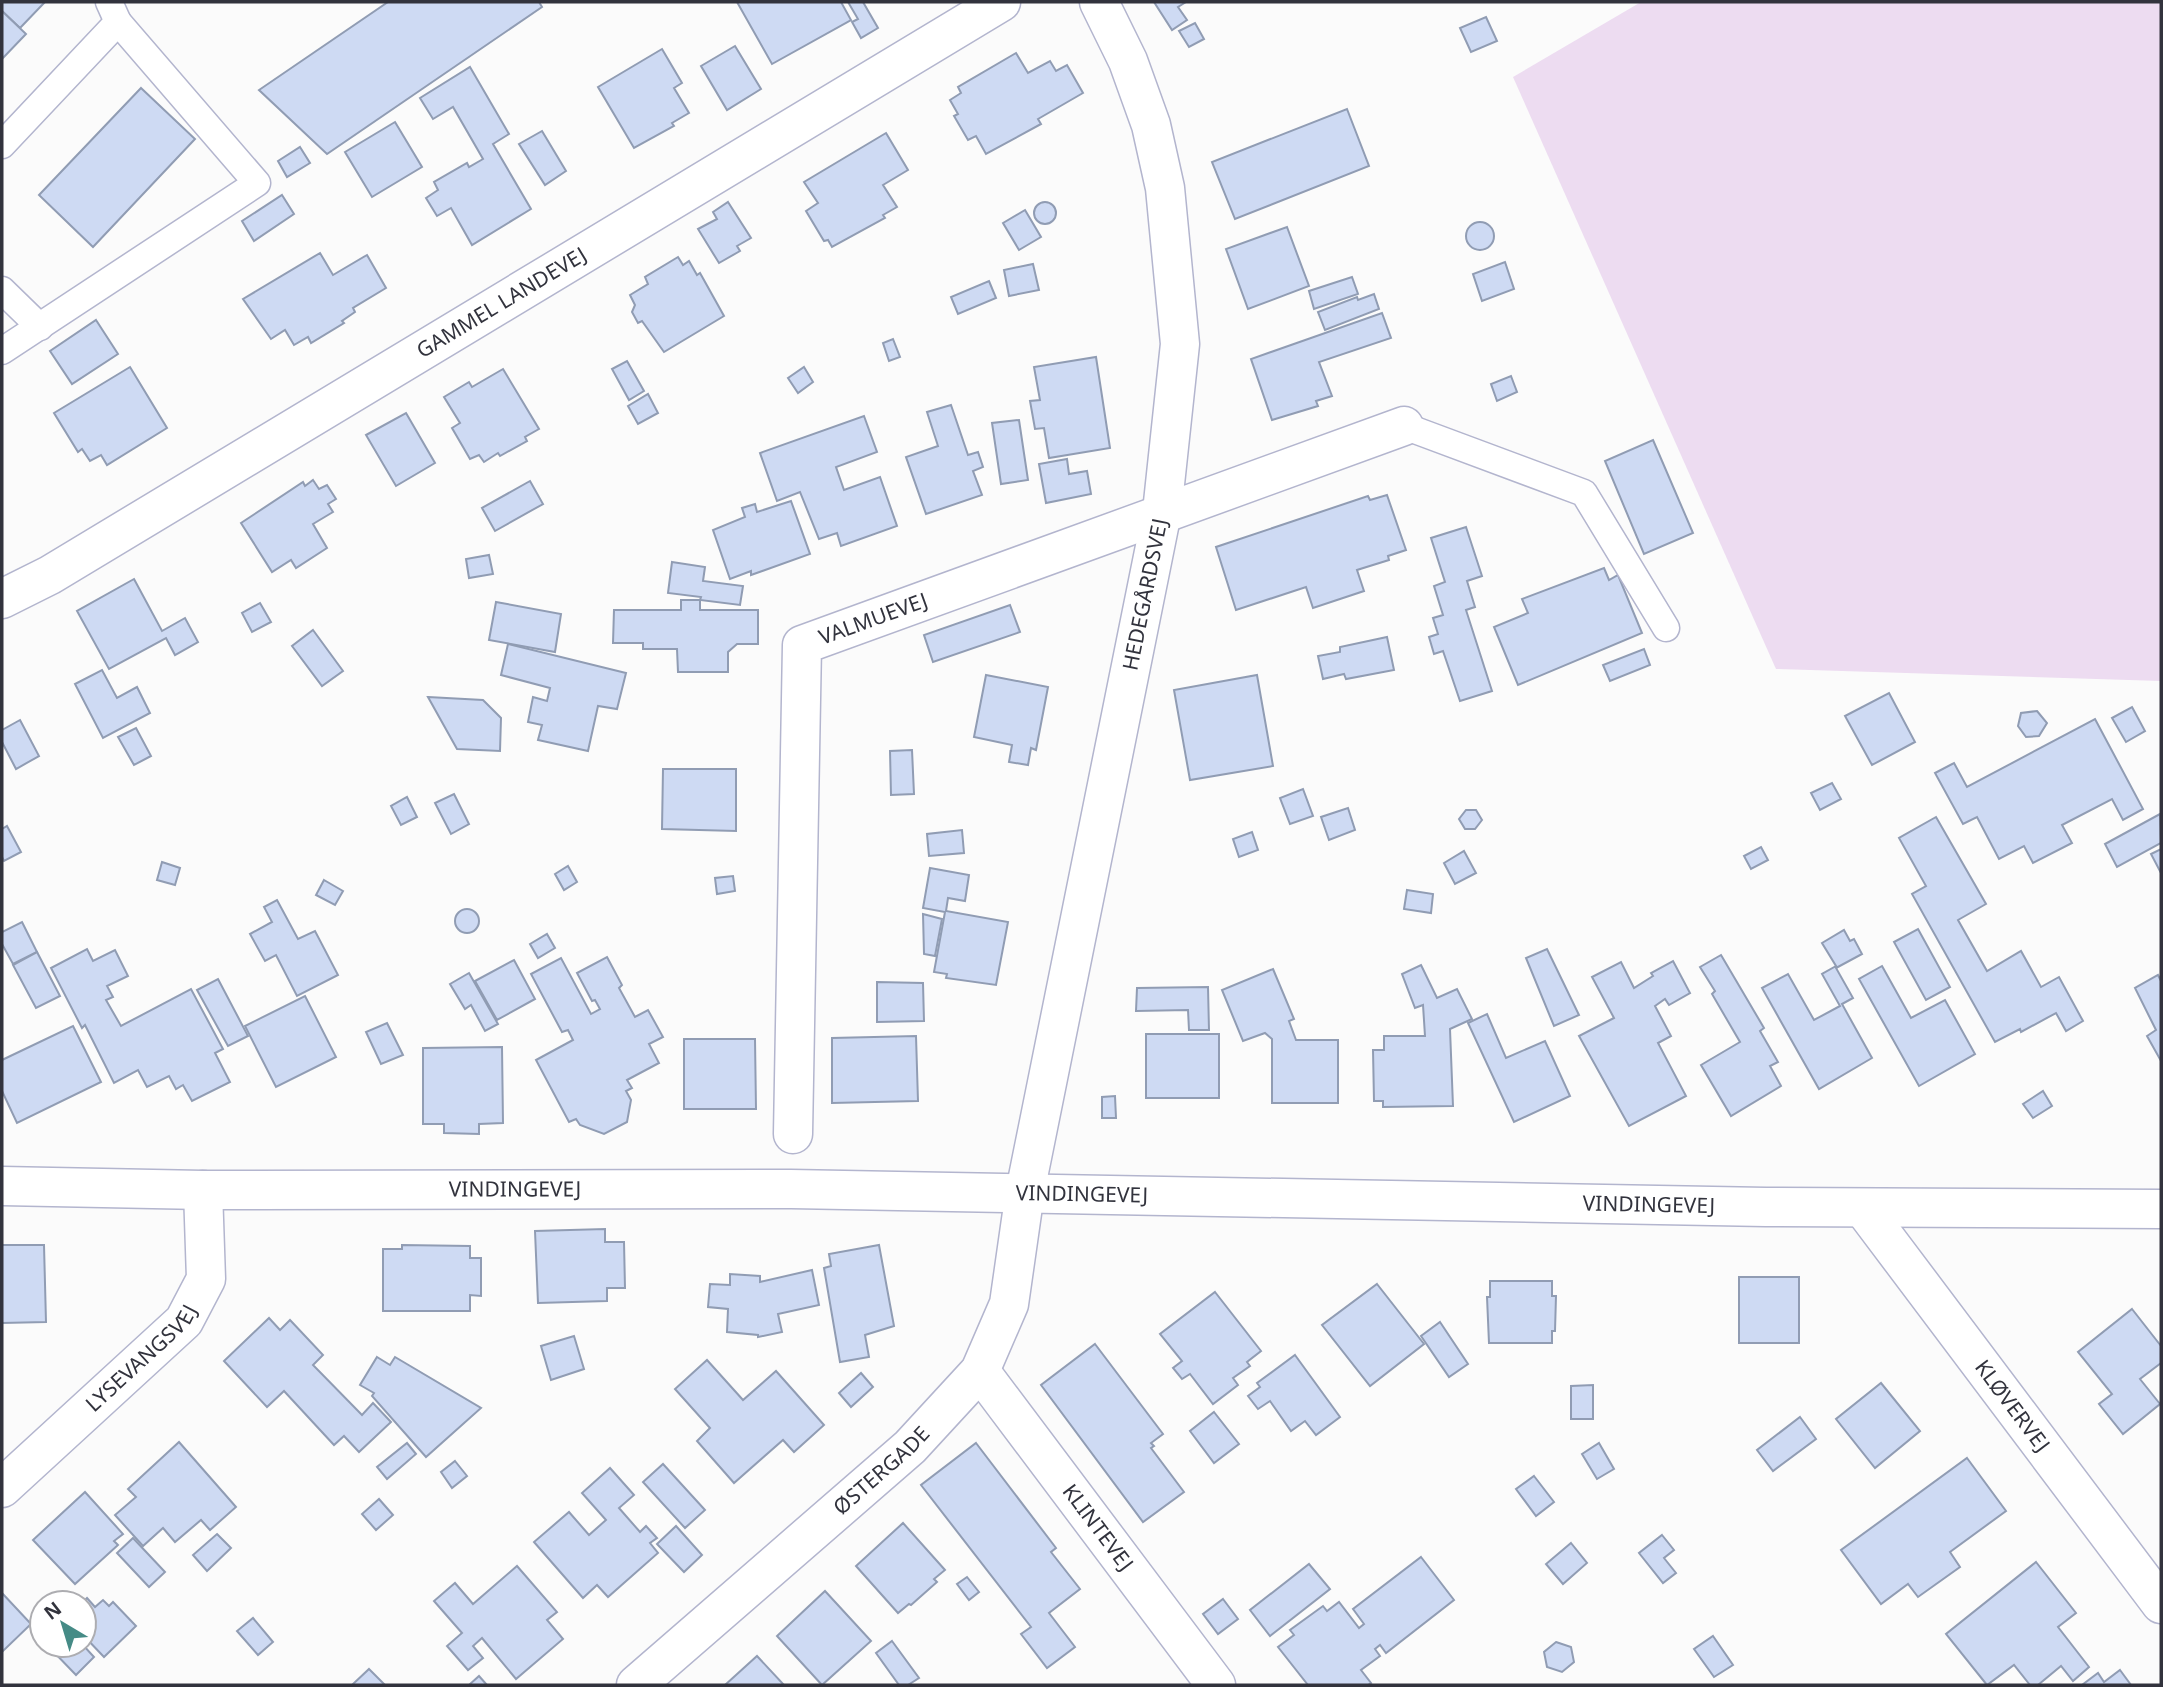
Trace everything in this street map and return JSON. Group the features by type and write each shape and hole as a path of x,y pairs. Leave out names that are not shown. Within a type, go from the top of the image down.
{"street":[{"name":"GAMMEL LANDEVEJ","path":"2,599 50,575 1000,2"},
{"name":"HEDEGÅRDSVEJ","path":"1025,1192 1162,512 1180,344 1165,188 1150,125 1133,74 1099,2"},
{"name":"VALMUEVEJ","path":"793,1133 803,645 1404,426"},
{"name":"VINDINGEVEJ","path":"2,1186 203,1190 791,1189 1863,1208 2161,1209"},
{"name":"LYSEVANGSVEJ","path":"2,1488 184,1321 206,1279 203,1190"},
{"name":"ØSTERGADE","path":"636,1685 910,1447 980,1371 1009,1304 1025,1192"},
{"name":"KLØVERVEJ","path":"1863,1208 2161,1605"},
{"name":"KLINTEVEJ","path":"980,1371 1216,1685"}],"lane":[{"path":"2,145 114,12 257,183 2,351"},
{"path":"2,290 40,327"},
{"path":"1404,426 1584,493 1666,628"}],"shaded area":[{"path":"1641,2 2161,2 2161,681 1776,669 1513,77"}],"building":[{"path":"2,2 45,2 20,28 2,11"},
{"path":"388,2 539,2 542,7 327,154 259,90"},
{"path":"737,2 841,2 851,20 772,64"},
{"path":"848,2 863,2 878,28 861,38 852,22 858,19"},
{"path":"1154,2 1186,2 1178,7 1187,20 1172,30"},
{"path":"2,11 26,34 2,59"},
{"path":"1486,17 1497,41 1471,52 1460,28"},
{"path":"1195,23 1204,39 1189,47 1179,31"},
{"path":"735,46 761,89 727,110 701,66"},
{"path":"662,49 682,83 674,88 689,113 672,123 674,126 634,148 598,87"},
{"path":"1016,53 1028,73 1050,61 1056,71 1067,65 1083,93 1038,119 1041,124 986,154 976,136 968,140 954,116 958,114 950,100 961,93 958,87"},
{"path":"470,67 509,134 493,144 531,209 472,245 451,208 437,216 426,198 438,190 434,182 467,163 469,167 483,159 453,107 433,119 420,98"},
{"path":"141,88 195,139 93,247 39,195"},
{"path":"1347,109 1369,166 1235,219 1212,162"},
{"path":"395,122 422,167 372,197 345,152"},
{"path":"542,131 566,171 545,185 519,144"},
{"path":"886,133 908,170 883,185 897,207 883,215 885,218 832,247 828,240 824,241 806,211 818,203 804,182"},
{"path":"300,147 310,163 287,177 278,161"},
{"path":"282,195 294,214 254,241 242,221"},
{"path":"728,202 751,238 737,246 740,251 719,263 698,229 717,219 713,212"},
{"path":"1045,202 1053,205 1056,213 1053,221 1045,224 1037,221 1034,213 1037,205"},
{"path":"1025,210 1041,237 1019,250 1003,223"},
{"path":"1480,222 1490,226 1494,236 1490,246 1480,250 1470,246 1466,236 1470,226"},
{"path":"1287,227 1309,286 1248,309 1226,249"},
{"path":"320,253 333,275 367,255 386,288 353,308 355,312 342,321 344,323 311,343 308,337 294,345 285,330 271,339 243,299"},
{"path":"678,257 683,265 689,261 697,275 700,273 724,316 664,352 642,321 638,323 632,312 635,305 630,295 648,284 645,277"},
{"path":"1505,262 1514,289 1482,301 1473,274"},
{"path":"1033,264 1039,290 1009,296 1004,270"},
{"path":"1352,277 1358,294 1314,309 1309,291"},
{"path":"989,281 996,298 958,314 951,297"},
{"path":"1374,294 1379,309 1325,330 1318,312 1357,297 1358,300"},
{"path":"1382,313 1391,338 1319,362 1332,396 1316,401 1318,406 1272,420 1251,359"},
{"path":"96,320 118,354 72,384 50,351"},
{"path":"893,339 900,357 889,361 883,343"},
{"path":"1096,357 1110,448 1049,458 1044,428 1035,429 1030,401 1040,400 1034,367"},
{"path":"627,361 644,391 629,400 612,369"},
{"path":"130,367 167,428 107,465 101,455 90,461 82,449 78,452 54,413"},
{"path":"804,367 813,382 798,393 788,378"},
{"path":"503,369 539,429 525,437 527,441 500,456 498,453 484,462 479,455 470,459 452,428 460,423 444,397 469,382 472,387"},
{"path":"1511,376 1517,392 1497,401 1491,384"},
{"path":"648,394 658,413 638,424 628,406"},
{"path":"951,405 968,455 978,452 983,467 973,471 982,495 926,514 906,457 938,446 927,412"},
{"path":"406,413 435,463 396,486 366,435"},
{"path":"864,416 877,452 836,467 844,490 880,477 897,526 841,546 837,533 819,539 800,492 777,501 760,453"},
{"path":"1019,420 1028,480 1001,484 992,423"},
{"path":"1653,440 1693,533 1644,554 1605,461"},
{"path":"1067,459 1069,474 1087,471 1091,494 1046,503 1039,464"},
{"path":"313,480 319,489 327,485 336,499 328,504 333,512 313,524 327,548 296,568 291,560 272,572 241,523 303,482 305,486"},
{"path":"530,481 543,504 495,531 482,508"},
{"path":"1387,495 1406,550 1388,556 1389,560 1357,570 1364,591 1313,608 1306,587 1236,610 1216,547 1368,496 1370,500"},
{"path":"791,501 810,554 751,575 751,571 730,579 713,530 745,517 742,508 755,504 757,512"},
{"path":"1466,527 1482,576 1467,581 1475,607 1466,610 1492,691 1460,701 1443,651 1434,654 1429,637 1438,634 1433,618 1443,615 1434,586 1445,582 1431,538"},
{"path":"489,555 493,574 469,578 466,559"},
{"path":"672,562 705,567 703,581 743,586 740,605 668,593"},
{"path":"1604,568 1609,580 1618,575 1642,633 1518,685 1494,627 1528,613 1522,599"},
{"path":"134,579 162,631 185,618 198,642 175,655 166,638 109,669 77,611"},
{"path":"681,600 700,600 700,610 758,610 758,644 737,644 728,652 728,672 678,672 677,649 643,649 643,643 613,643 614,610 681,610"},
{"path":"496,602 561,614 555,652 489,640"},
{"path":"260,603 271,622 252,632 242,613"},
{"path":"1010,605 1020,632 933,662 924,635"},
{"path":"313,630 343,671 322,686 292,646"},
{"path":"1387,637 1394,670 1346,679 1344,674 1323,679 1318,656 1340,652 1340,647"},
{"path":"508,644 626,673 617,709 598,706 588,751 538,740 542,725 528,722 533,697 547,701 550,688 501,675"},
{"path":"1644,649 1650,665 1610,681 1603,665"},
{"path":"102,670 117,698 137,687 150,713 103,738 75,684"},
{"path":"986,675 1048,687 1036,750 1031,748 1028,765 1009,762 1012,745 974,737"},
{"path":"1257,675 1273,766 1190,780 1174,690"},
{"path":"1889,693 1915,742 1872,765 1845,716"},
{"path":"428,697 483,700 501,718 500,751 457,749"},
{"path":"2132,707 2145,731 2126,742 2112,718"},
{"path":"2037,711 2047,723 2039,736 2026,737 2018,726 2021,713"},
{"path":"2095,719 2143,809 2123,820 2112,799 2062,825 2072,843 2033,863 2024,846 1999,859 1977,817 1963,824 1935,773 1954,763 1967,787"},
{"path":"20,720 39,756 16,769 2,742 2,730"},
{"path":"136,728 151,756 134,765 118,737"},
{"path":"912,750 914,794 891,795 890,751"},
{"path":"663,769 736,769 736,831 662,829"},
{"path":"1832,783 1841,799 1820,810 1811,793"},
{"path":"1303,789 1313,816 1290,824 1280,798"},
{"path":"454,794 469,824 451,834 435,803"},
{"path":"407,797 417,817 401,825 391,806"},
{"path":"1348,808 1355,830 1329,840 1321,817"},
{"path":"1466,810 1476,810 1482,820 1475,829 1465,829 1459,819"},
{"path":"2160,814 2161,843 2117,867 2105,844"},
{"path":"1936,817 1986,904 1958,920 1987,971 2021,951 2041,987 2059,977 2083,1021 2066,1031 2056,1013 2021,1032 2020,1029 1995,1042 1912,894 1926,886 1899,838"},
{"path":"7,826 21,852 4,861 2,829"},
{"path":"962,830 964,853 929,856 927,834"},
{"path":"1252,832 1258,850 1239,857 1233,839"},
{"path":"1761,847 1768,860 1751,869 1744,856"},
{"path":"2161,849 2161,873 2151,854"},
{"path":"1464,851 1476,873 1455,884 1444,863"},
{"path":"162,862 180,868 175,885 157,880"},
{"path":"568,866 577,882 564,890 555,874"},
{"path":"930,868 969,875 965,901 948,898 946,911 1008,922 996,985 946,978 947,974 934,972 945,912 923,908"},
{"path":"733,876 735,891 717,894 715,878"},
{"path":"324,880 343,891 335,905 316,895"},
{"path":"1407,890 1433,894 1431,913 1404,909"},
{"path":"277,900 298,939 315,931 338,975 297,996 276,955 265,961 250,934 272,922 264,907"},
{"path":"462,909 472,909 479,916 479,926 472,933 462,933 455,926 455,916"},
{"path":"923,914 942,919 935,956 924,954"},
{"path":"22,922 37,952 13,964 2,944 2,932"},
{"path":"1918,929 1950,987 1926,1000 1894,942"},
{"path":"1844,930 1850,941 1854,939 1862,954 1836,968 1853,998 1842,1004 1872,1058 1819,1089 1762,988 1788,974 1814,1020 1840,1006 1822,974 1836,966 1822,943"},
{"path":"547,934 555,948 538,958 530,944"},
{"path":"87,949 93,961 115,950 128,976 107,986 113,997 106,1000 121,1026 191,989 223,1049 215,1053 230,1082 192,1101 183,1085 176,1089 169,1076 147,1087 138,1070 114,1083 85,1025 82,1028 51,968"},
{"path":"1547,949 1579,1015 1554,1026 1526,958"},
{"path":"37,952 60,996 36,1008 13,965"},
{"path":"1721,955 1764,1028 1760,1031 1778,1062 1770,1066 1781,1086 1731,1116 1701,1065 1740,1042 1712,994 1715,991 1700,967"},
{"path":"607,957 622,985 619,988 635,1017 648,1010 663,1037 649,1044 659,1063 627,1080 632,1088 626,1091 631,1100 627,1122 604,1134 580,1125 576,1119 569,1122 536,1060 573,1040 568,1030 562,1032 531,974 561,958 591,1014 600,1009 595,1000 592,1001 577,973"},
{"path":"514,960 535,999 497,1020 475,981"},
{"path":"1673,961 1690,993 1669,1005 1665,999 1655,1006 1671,1036 1658,1043 1686,1096 1629,1126 1579,1036 1614,1018 1592,977 1621,962 1634,988 1653,976 1651,973"},
{"path":"1421,965 1437,998 1457,989 1472,1019 1450,1029 1453,1106 1383,1107 1383,1101 1374,1101 1373,1050 1384,1050 1384,1036 1425,1036 1423,1005 1415,1008 1402,974"},
{"path":"1882,966 1911,1018 1945,1000 1975,1054 1919,1086 1859,979"},
{"path":"1273,969 1294,1019 1289,1021 1296,1040 1338,1040 1338,1103 1272,1103 1272,1039 1265,1033 1243,1041 1222,990"},
{"path":"469,973 498,1024 485,1031 471,1005 465,1009 450,984"},
{"path":"2158,975 2161,981 2161,1061 2147,1036 2156,1030 2135,988"},
{"path":"218,979 248,1036 228,1046 197,990"},
{"path":"877,982 923,983 924,1021 877,1022"},
{"path":"1208,987 1209,1030 1189,1030 1188,1010 1136,1011 1137,988"},
{"path":"305,996 336,1057 276,1087 245,1026"},
{"path":"1487,1014 1506,1058 1545,1041 1570,1096 1514,1122 1468,1023"},
{"path":"387,1023 403,1055 381,1064 366,1032"},
{"path":"73,1026 101,1082 17,1123 2,1091 2,1060"},
{"path":"1146,1034 1219,1034 1219,1098 1146,1098"},
{"path":"916,1036 918,1101 832,1103 832,1038"},
{"path":"684,1039 755,1039 756,1109 684,1109"},
{"path":"502,1047 503,1123 479,1124 479,1134 444,1133 444,1124 423,1124 423,1048"},
{"path":"2043,1091 2052,1106 2033,1118 2023,1104"},
{"path":"1115,1096 1116,1118 1102,1118 1102,1097"},
{"path":"605,1229 605,1242 624,1242 625,1288 607,1288 607,1301 538,1303 535,1231"},
{"path":"2,1245 44,1245 46,1322 2,1323"},
{"path":"402,1245 470,1246 470,1258 481,1258 481,1296 470,1295 470,1311 383,1311 383,1249 402,1249"},
{"path":"879,1245 894,1326 865,1335 869,1357 840,1362 824,1268 831,1266 829,1254"},
{"path":"812,1270 819,1305 778,1314 782,1332 758,1337 727,1332 728,1309 708,1307 710,1284 730,1285 730,1274 760,1276 760,1282"},
{"path":"1739,1277 1799,1277 1799,1343 1739,1343"},
{"path":"1490,1281 1552,1281 1552,1296 1556,1296 1552,1343 1489,1343 1487,1297 1490,1297"},
{"path":"1377,1284 1424,1344 1370,1386 1322,1325"},
{"path":"1215,1292 1261,1351 1247,1362 1250,1366 1233,1378 1238,1385 1213,1404 1190,1374 1182,1379 1173,1368 1182,1361 1160,1334"},
{"path":"2132,1309 2161,1346 2161,1363 2140,1379 2160,1404 2123,1434 2099,1404 2112,1394 2078,1352"},
{"path":"269,1318 280,1330 290,1320 323,1355 313,1365 362,1415 373,1403 391,1422 359,1452 344,1436 334,1445 284,1391 267,1407 224,1361"},
{"path":"1440,1322 1468,1364 1449,1377 1421,1336"},
{"path":"574,1336 584,1369 551,1380 541,1346"},
{"path":"1095,1344 1163,1434 1151,1443 1154,1446 1151,1448 1184,1492 1143,1522 1041,1385"},
{"path":"1295,1355 1340,1417 1316,1435 1305,1421 1291,1431 1270,1401 1258,1409 1248,1396 1260,1387 1257,1383"},
{"path":"377,1357 390,1365 395,1357 481,1408 426,1457 372,1396 374,1393 360,1385"},
{"path":"707,1360 743,1400 776,1371 824,1425 794,1452 783,1440 734,1483 697,1441 710,1428 675,1389"},
{"path":"861,1373 873,1387 851,1407 839,1393"},
{"path":"1881,1383 1920,1431 1875,1468 1836,1419"},
{"path":"1593,1385 1593,1419 1571,1419 1571,1386"},
{"path":"1214,1412 1239,1444 1214,1463 1190,1431"},
{"path":"1800,1417 1816,1439 1773,1471 1757,1450"},
{"path":"179,1442 236,1507 210,1530 201,1520 175,1542 163,1528 143,1546 115,1515 136,1497 128,1489"},
{"path":"407,1443 416,1454 387,1479 377,1467"},
{"path":"976,1443 1056,1548 1051,1552 1080,1589 1049,1613 1075,1647 1047,1668 1021,1634 1031,1627 921,1485"},
{"path":"1599,1443 1614,1469 1597,1479 1582,1454"},
{"path":"1967,1458 2006,1511 1950,1552 1960,1567 1918,1597 1908,1584 1881,1604 1841,1550"},
{"path":"455,1461 467,1476 452,1488 441,1472"},
{"path":"663,1464 705,1510 685,1528 643,1482"},
{"path":"610,1468 634,1495 619,1508 640,1532 646,1526 657,1538 650,1543 658,1553 608,1597 597,1585 583,1598 534,1542 569,1512 589,1535 606,1520 582,1493"},
{"path":"1534,1476 1554,1502 1536,1516 1516,1489"},
{"path":"85,1492 123,1534 114,1541 118,1545 75,1584 33,1540"},
{"path":"379,1499 393,1515 376,1530 362,1514"},
{"path":"903,1523 945,1570 934,1579 937,1582 898,1613 856,1566"},
{"path":"676,1526 702,1555 684,1572 657,1544"},
{"path":"217,1534 231,1548 207,1571 193,1555"},
{"path":"1662,1535 1674,1550 1664,1558 1676,1573 1663,1583 1639,1553"},
{"path":"133,1538 165,1572 149,1587 117,1553"},
{"path":"1571,1543 1587,1563 1563,1584 1546,1564"},
{"path":"1421,1557 1454,1600 1386,1653 1380,1645 1375,1649 1380,1656 1361,1670 1371,1683 1368,1685 1308,1685 1278,1647 1294,1635 1290,1630 1323,1606 1327,1611 1339,1602 1359,1628 1364,1624 1353,1609"},
{"path":"2036,1562 2076,1613 2058,1627 2089,1667 2073,1681 2061,1666 2038,1685 2030,1685 2014,1665 1987,1685 1946,1634"},
{"path":"1309,1564 1330,1589 1270,1636 1250,1610"},
{"path":"517,1566 557,1612 547,1620 563,1639 516,1679 482,1638 473,1646 483,1658 468,1670 447,1646 462,1633 434,1601 455,1583 473,1604"},
{"path":"967,1577 979,1592 969,1600 957,1584"},
{"path":"825,1591 871,1641 822,1685 777,1636"},
{"path":"2,1593 28,1621 28,1627 2,1652"},
{"path":"1223,1599 1238,1619 1218,1634 1203,1614"},
{"path":"103,1600 109,1606 113,1602 136,1626 104,1657 98,1651 98,1604"},
{"path":"253,1618 273,1642 258,1655 237,1631"},
{"path":"1713,1636 1733,1665 1714,1677 1694,1649"},
{"path":"892,1641 919,1678 908,1685 899,1685 876,1653"},
{"path":"1556,1642 1571,1647 1574,1662 1562,1672 1547,1667 1544,1652"},
{"path":"757,1656 784,1685 725,1685"},
{"path":"61,1659 92,1659 76,1675"},
{"path":"369,1669 385,1685 352,1685"},
{"path":"2120,1670 2131,1685 2082,1685 2098,1673 2104,1682"},
{"path":"479,1676 487,1685 469,1685"}]}
